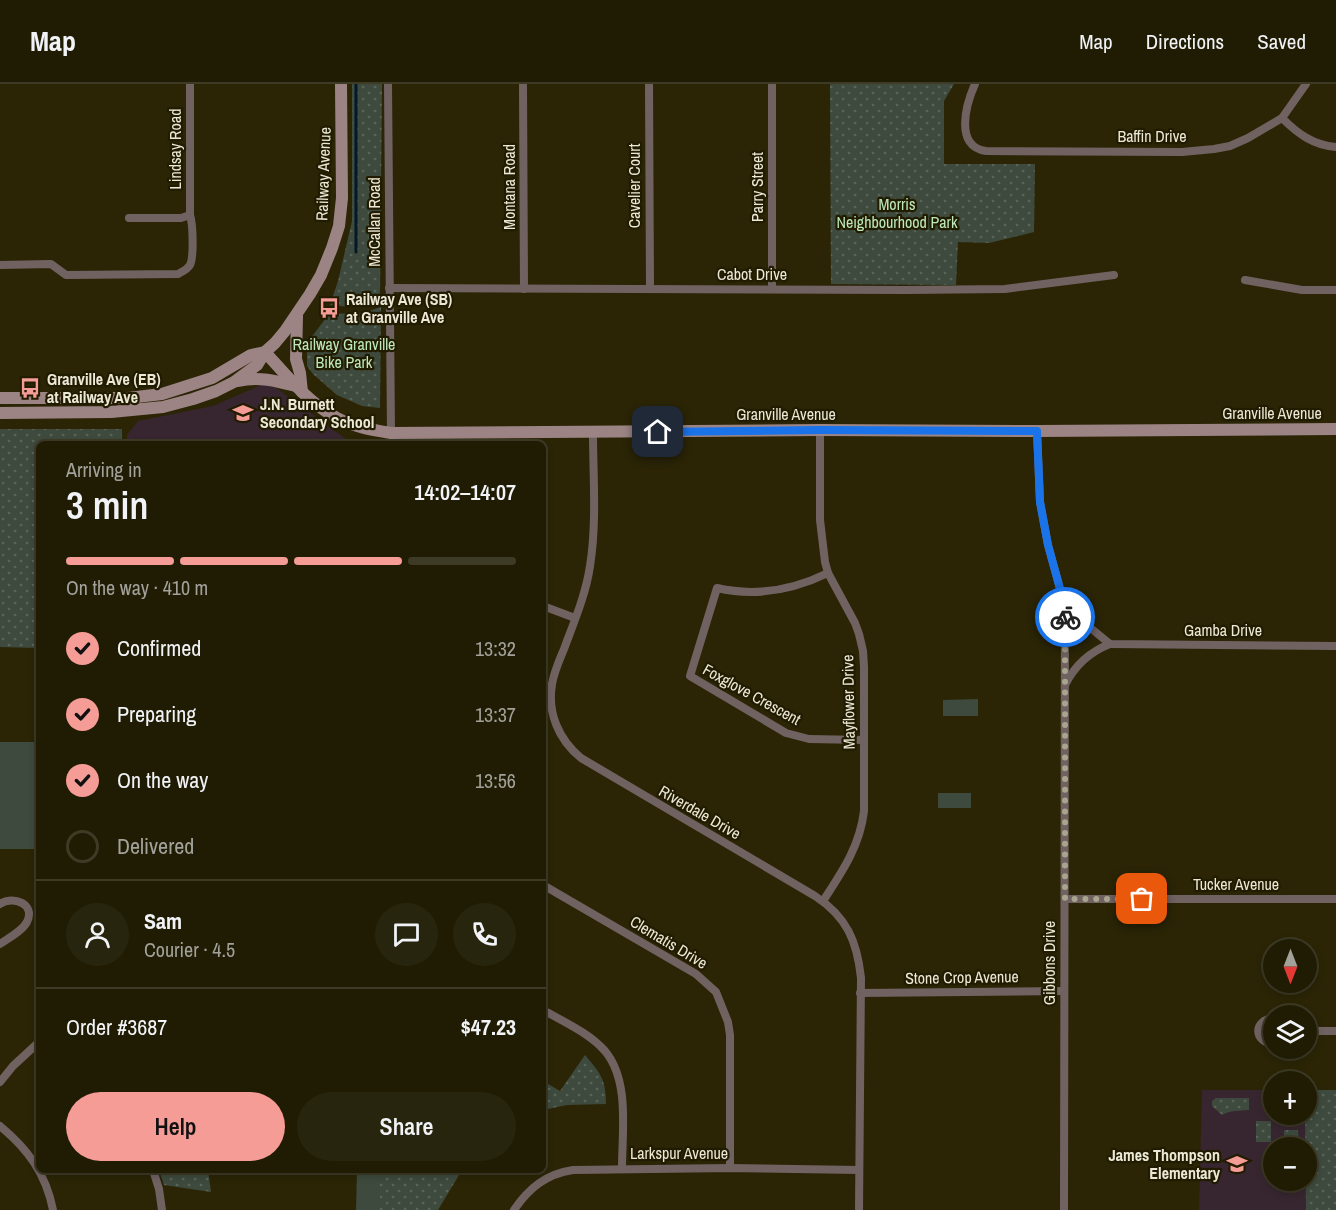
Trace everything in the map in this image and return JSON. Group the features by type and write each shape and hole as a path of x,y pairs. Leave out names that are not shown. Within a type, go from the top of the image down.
{"street":[{"name":"Lindsay Road","path":"0,266 51,264 66,275 178,274 186,270 191,263 192,223 190,215 190,84"},
{"name":"Railway Avenue","path":"265,351 276,343 297,316 321,275 339,226 342,198 341,84"},
{"name":"McCallan Road","path":"388,84 391,433"},
{"name":"Montana Road","path":"523,84 524,289"},
{"name":"Cavelier Court","path":"649,84 650,289"},
{"name":"Parry Street","path":"772,84 772,289"},
{"name":"Baffin Drive","path":"975,84 967,107 965,126 967,138 974,147 986,151 1197,152 1230,146 1282,118 1306,84"},
{"path":"1282,118 1306,138 1316,143 1336,147"},
{"path":"129,218 181,218 190,215"},
{"name":"Cabot Drive","path":"389,288 1005,289 1114,275"},
{"path":"1245,280 1302,290 1336,290"},
{"path":"0,413 119,412 164,407 193,399 246,379 268,379 299,389 300,373 296,359 297,316"},
{"path":"234,382 257,365 265,351"},
{"path":"0,398 128,398 162,394 212,378 251,355 265,351"},
{"name":"Granville Avenue","path":"265,351 299,389 322,409 356,426 391,433 1336,429"},
{"name":"Mayflower Drive","path":"820,430 821,536 828,573 855,623 863,651 864,740 864,811 860,833 856,846 823,901"},
{"name":"Gibbons Drive","path":"1037,431 1040,502 1048,545 1065,607 1064,1210"},
{"name":"Riverdale Drive","path":"593,432 593,541 590,570 553,681 547,707 557,728 569,746 581,758 823,901 842,920 854,942 859,966 859,1210"},
{"name":"Foxglove Crescent","path":"828,573 794,586 767,592 730,591 717,588 690,676 786,733 809,739 864,740"},
{"path":"546,607 575,618"},
{"path":"1065,607 1110,644"},
{"name":"Gamba Drive","path":"1064,688 1070,675 1084,658 1110,644 1336,646"},
{"name":"Clematis Drive","path":"546,887 696,974 716,992 725,1012 730,1035 730,1168"},
{"name":"Tucker Avenue","path":"1065,899 1336,899"},
{"path":"0,904 6,900 21,902 27,909 28,919 0,944"},
{"name":"Stone Crop Avenue","path":"860,993 1064,991"},
{"path":"546,1012 588,1036 604,1051 616,1069 622,1096 622,1168"},
{"path":"1263,1020 1258,1033 1263,1042"},
{"path":"1317,1031 1336,1031"},
{"path":"0,1082 36,1045"},
{"path":"0,1126 22,1145 36,1163"},
{"name":"Larkspur Avenue","path":"514,1210 531,1188 550,1176 573,1170 730,1168 859,1170"},
{"path":"43,1173 53,1210"},
{"path":"154,1173 162,1210"}],"shaded area":[{"name":"J.N. Burnett Secondary School","path":"268,382 349,441 127,441 127,435 138,421 213,406"},
{"name":"James Thompson Elementary","path":"1202,1090 1263,1090 1263,1125 1305,1125 1305,1137 1263,1137 1263,1191 1306,1191 1306,1210 1199,1210"}],"green space":[{"path":"352,84 382,84 380,300 361,305 344,306 330,305 352,221"},
{"name":"Morris Neighbourhood Park","path":"830,84 954,84 944,101 944,164 1035,164 1034,232 989,243 958,242 956,285 831,284"},
{"name":"Railway Granville Bike Park","path":"381,307 380,408 362,406 337,395 313,374 307,366 307,343 329,314 363,313"},
{"path":"0,429 122,429 122,441 36,441 36,648 0,647"},
{"path":"978,699 978,716 943,716 943,700"},
{"path":"0,742 36,742 36,849 0,849"},
{"path":"938,793 971,793 971,808 938,808"},
{"path":"585,1055 601,1077 605,1088 606,1104 567,1105 546,1109 546,1083 560,1091"},
{"path":"1317,1090 1336,1090 1336,1210 1306,1210 1306,1191 1317,1191 1317,1137 1305,1137 1305,1125 1317,1125"},
{"path":"1216,1098 1249,1098 1249,1110 1231,1111 1222,1115 1212,1106 1212,1101"},
{"path":"1256,1121 1263,1121 1263,1125 1271,1125 1271,1137 1263,1137 1263,1142 1256,1142"},
{"path":"1298,1130 1298,1137 1284,1137 1284,1131"},
{"path":"160,1173 208,1173 211,1192 164,1185"},
{"path":"357,1173 380,1173 380,1210 356,1210"},
{"path":"380,1173 460,1173 438,1210 380,1210"}],"waterway":[{"path":"356,84 356,252"}],"way so far":[{"path":"1065,617 1065,899 1142,899"}],"place":[{"name":"Railway Ave (SB) at Granville Ave","path":"329,308"},
{"name":"Granville Ave (EB) at Railway Ave","path":"30,388"},
{"name":"J.N. Burnett Secondary School","path":"243,413"},
{"name":"James Thompson Elementary","path":"1237,1164"}],"route":[{"path":"658,432 1037,431 1040,502 1048,545 1065,607 1065,617"}]}
